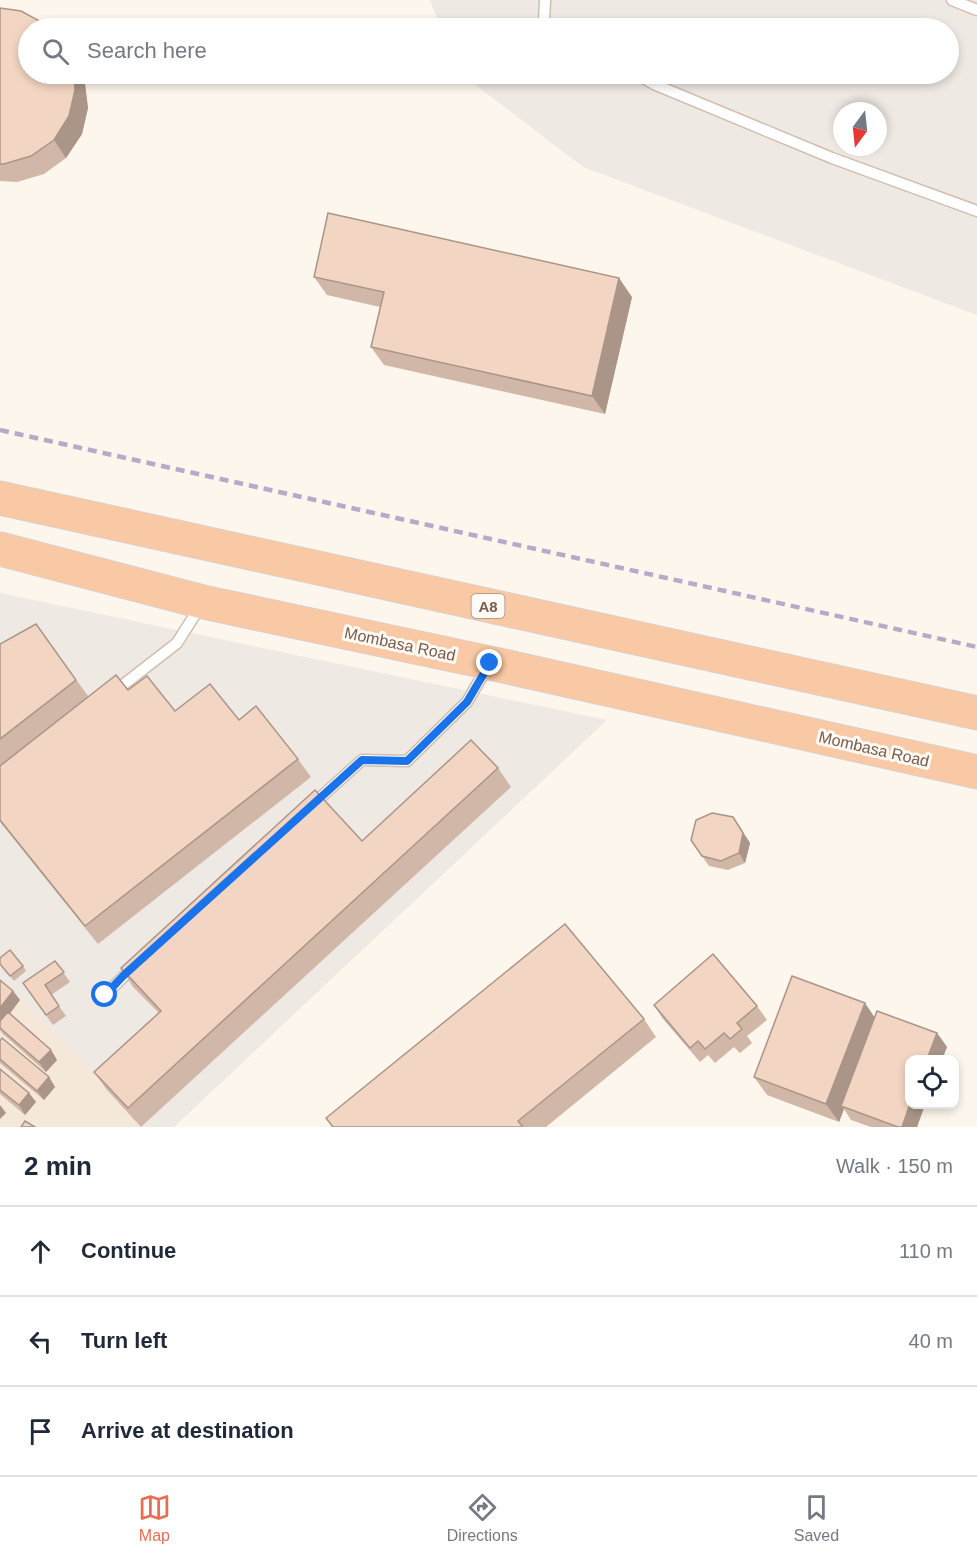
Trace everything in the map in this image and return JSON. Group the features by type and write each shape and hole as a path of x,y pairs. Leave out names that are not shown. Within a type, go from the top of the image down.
{"highway":[{"name":"A8","path":"0,498 977,713"},
{"name":"Mombasa Road","path":"0,549 202,602 490,663 977,772"}],"lane":[{"path":"544,18 546,0"},
{"path":"952,0 977,10"},
{"path":"654,84 832,158 977,211"},
{"path":"103,701 177,643 202,602"},
{"path":"300,816 362,760 407,761 467,702 490,663"},
{"path":"105,995 142,959"}],"shaded area":[{"path":"430,0 977,0 977,315 583,167 474,84 959,84 959,18 437,18"},
{"path":"0,593 607,720 174,1127 148,1127 0,978"},
{"path":"0,978 148,1127 0,1127"}],"building":[{"path":"0,8 21,11 34,18 18,18 18,84 75,84 75,90 69,116 54,140 31,156 0,164"},
{"path":"328,213 619,278 592,396 371,347 384,292 314,277"},
{"path":"36,624 76,680 0,739 0,644"},
{"path":"116,675 128,690 147,676 175,711 210,684 239,720 256,706 298,759 85,926 0,820 0,766"},
{"path":"471,740 498,768 128,1108 94,1072 161,1011 121,968 315,790 362,841"},
{"path":"712,813 733,817 743,833 739,853 721,861 702,856 691,840 696,820"},
{"path":"565,924 644,1019 518,1121 523,1127 333,1127 326,1118"},
{"path":"10,950 23,966 10,976 0,964 0,958"},
{"path":"713,954 757,1006 737,1023 742,1029 730,1039 724,1033 705,1049 698,1041 690,1048 654,1005"},
{"path":"55,961 64,972 45,985 59,1006 46,1015 23,983"},
{"path":"792,976 865,1003 826,1104 754,1077"},
{"path":"0,980 13,991 0,1008"},
{"path":"877,1011 937,1033 929,1055 905,1055 905,1109 908,1109 902,1127 841,1106"},
{"path":"8,1012 51,1050 39,1062 0,1028 0,1021"},
{"path":"2,1038 49,1077 37,1091 0,1059"},
{"path":"0,1069 29,1093 19,1105 0,1090"},
{"path":"25,1121 35,1127 21,1127"}],"railway":[{"path":"0,430 977,647"}],"route":[{"path":"105,995 124,975 362,760 407,761 467,702 490,663"}]}
